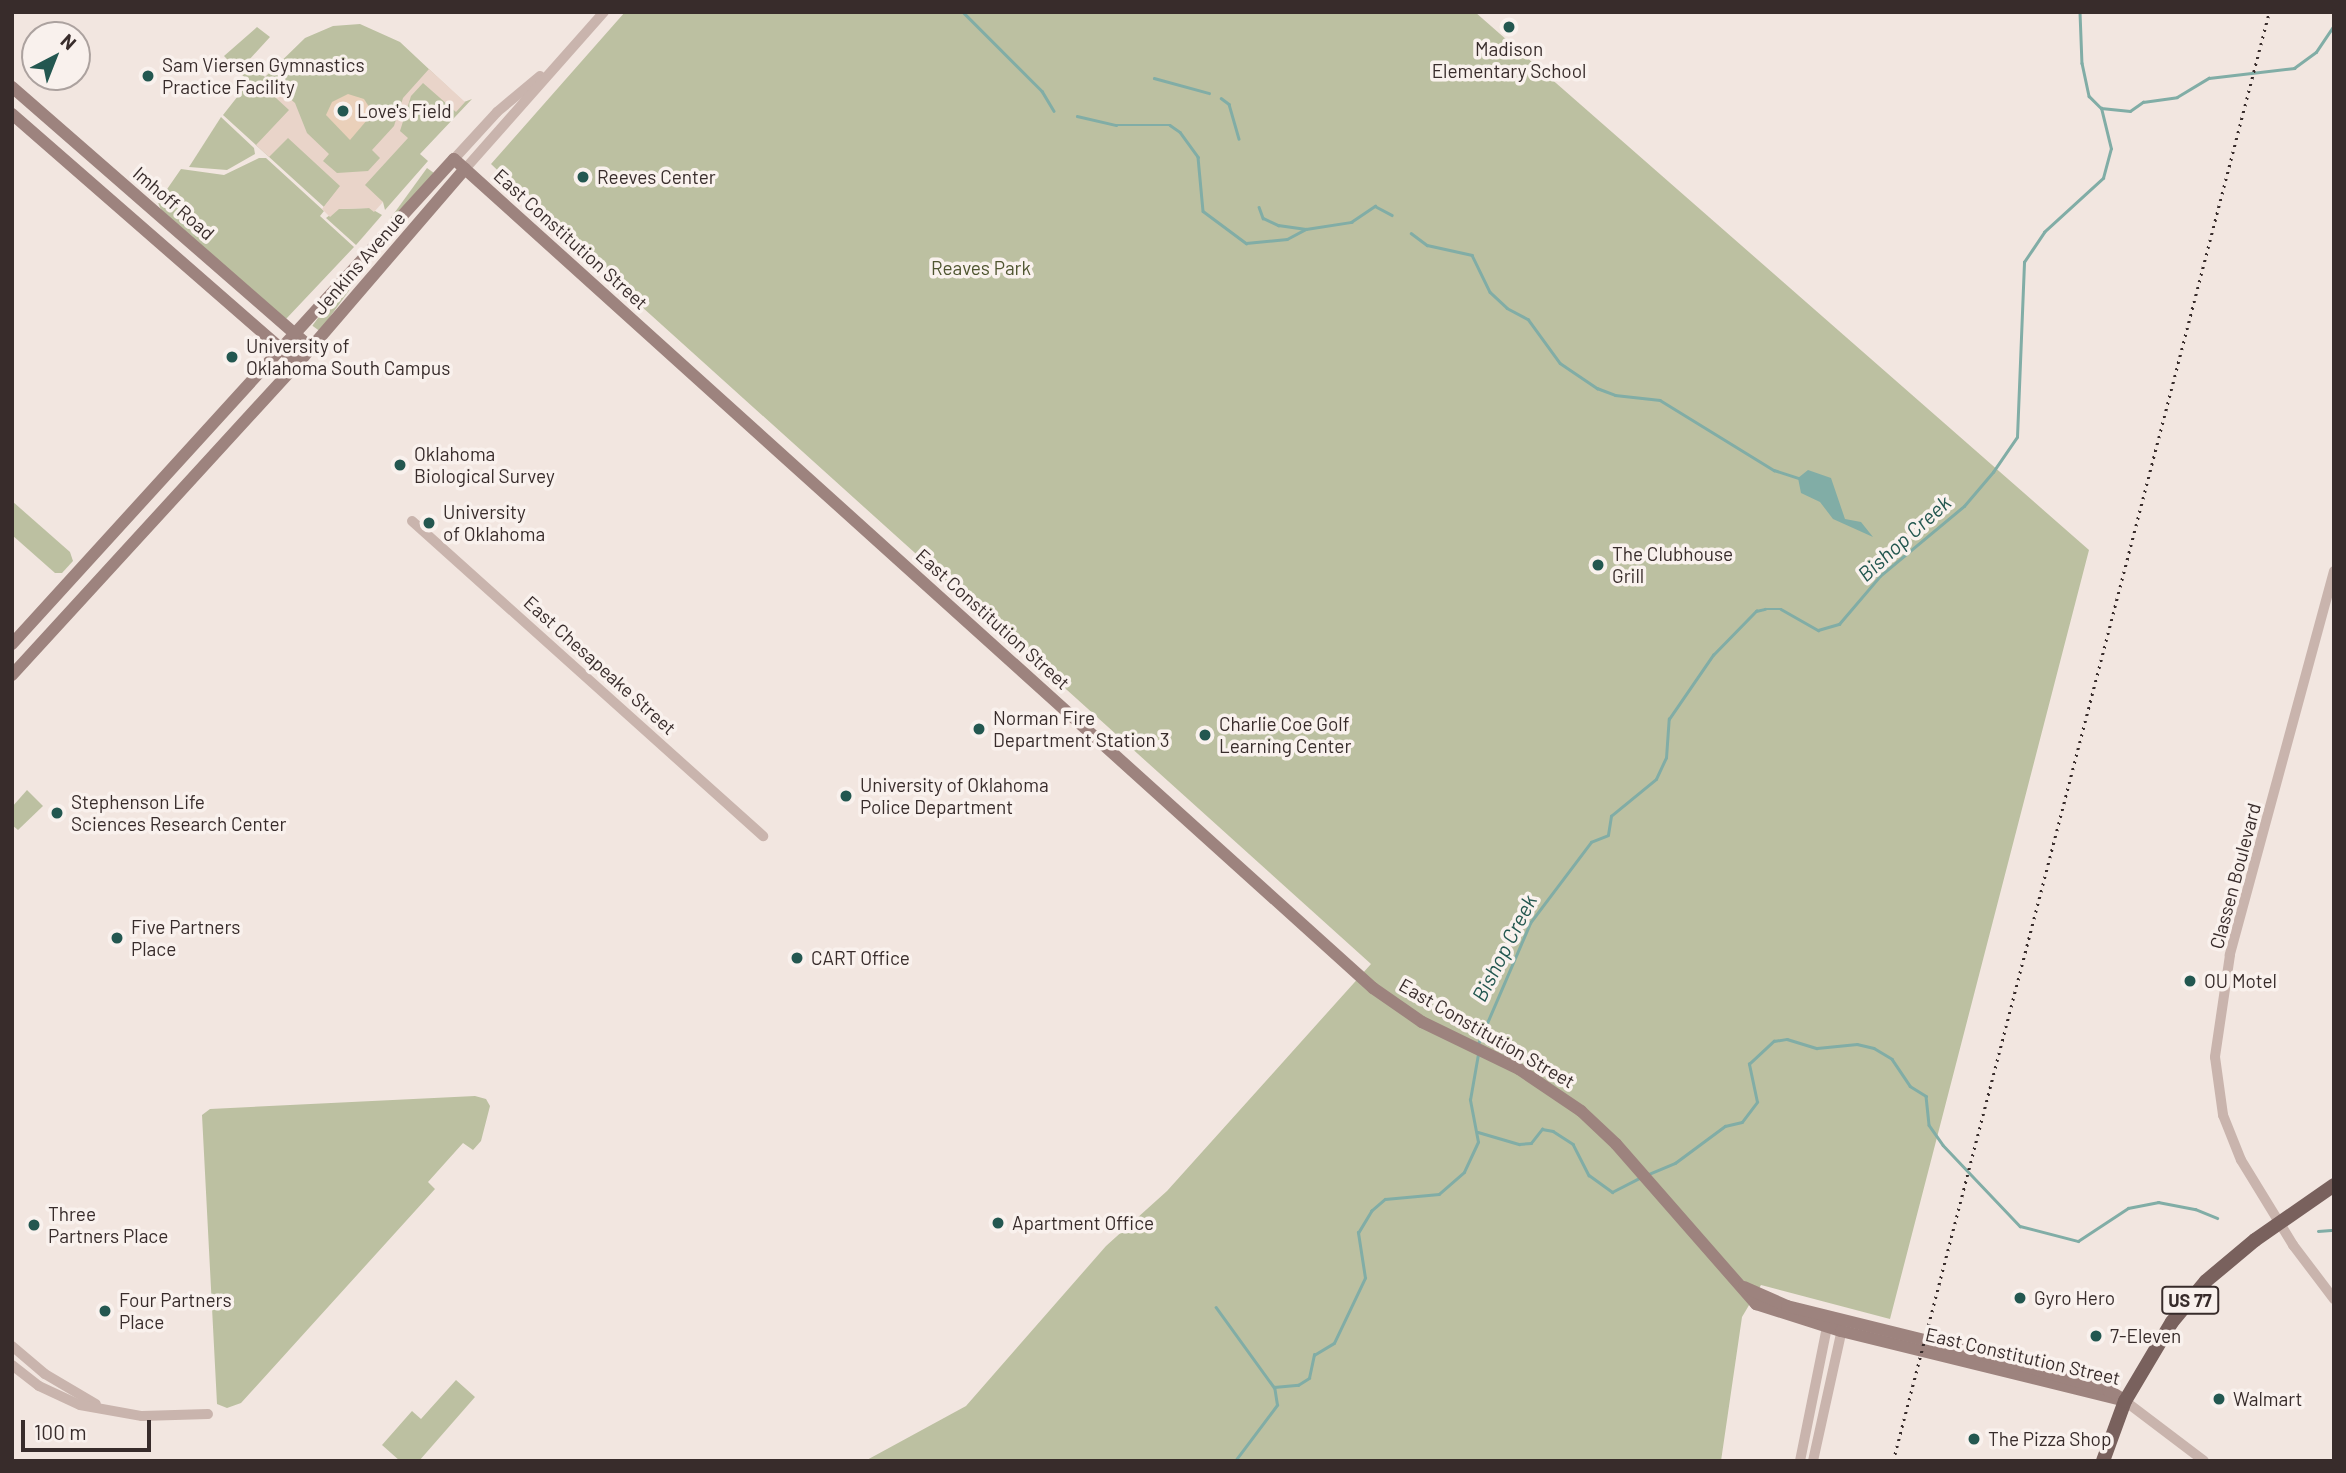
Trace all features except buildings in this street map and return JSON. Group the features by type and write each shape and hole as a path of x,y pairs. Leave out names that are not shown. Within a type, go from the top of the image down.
{"main road":[{"name":"Imhoff Road","path":"12,87 311,348"},
{"name":"Imhoff Road","path":"12,114 297,363"},
{"name":"East Constitution Street","path":"454,159 1373,988 1402,1010 1505,1061 1581,1111 1640,1171 1743,1294 1769,1311 1828,1321 2108,1390 2124,1401"},
{"name":"Jenkins Avenue","path":"12,644 454,159"},
{"name":"Jenkins Avenue","path":"12,675 311,348 465,169"},
{"path":"185,457 200,471"},
{"path":"135,512 150,526"},
{"name":"US 77","path":"2103,1461 2124,1401 2152,1351 2206,1281 2281,1222 2334,1185"}],"street":[{"name":"Jenkins Avenue","path":"465,169 604,12"},
{"name":"Jenkins Avenue","path":"454,159 497,112 561,59"},
{"name":"East Chesapeake Street","path":"412,521 763,836"},
{"name":"Classen Boulevard","path":"2334,571 2230,955 2216,1039 2218,1093 2230,1135 2281,1222 2334,1299"},
{"path":"1800,1461 1828,1321"},
{"path":"1813,1461 1842,1325"},
{"path":"12,1346 45,1374 102,1408"},
{"path":"12,1365 63,1398 102,1408 142,1416 208,1414"},
{"path":"2124,1401 2204,1461"},
{"path":"1808,1424 1820,1426"}],"green space":[{"name":"Reaves Park","path":"625,12 1475,12 2089,550 1890,1319 1761,1285 1742,1317 1721,1461 865,1461 966,1406 1106,1246 1167,1191 1371,964 611,279 491,164"},
{"name":"Love's Field","path":"360,24 400,42 464,102 472,99 420,154 428,161 385,210 383,202 337,191 324,207 223,115 249,82 224,56 257,27 270,37 248,61 265,77 305,38 333,26"},
{"path":"221,117 254,148 255,154 227,170 189,167"},
{"path":"259,158 266,158 324,211 320,216 354,247 286,319 161,210 157,200 158,196 168,200 163,195 181,169 224,175"},
{"path":"427,168 434,173 320,331 312,326"},
{"path":"370,208 382,215 356,245 326,218 338,209"},
{"path":"12,501 70,552 73,561 62,573 55,573 12,535"},
{"path":"27,790 43,806 18,830 12,825 12,807"},
{"path":"475,1096 486,1099 490,1106 481,1141 473,1150 463,1143 428,1182 435,1189 241,1403 227,1408 217,1404 202,1115 210,1109"},
{"path":"456,1380 475,1397 419,1461 400,1461 382,1445 412,1411 421,1419"}],"sand":[{"path":"348,94 364,99 373,113 350,140 326,115 332,102"}],"shaded area":[{"path":"429,69 465,102 456,112 423,83 411,96 400,131 408,138 365,185 383,202 374,212 369,208 339,209 330,217 322,209 340,186 288,138 269,157 256,145 289,110 263,86 268,80 295,103 307,133 329,154 323,161 337,173 368,171 380,158 372,150 394,126 403,98"}],"water":[{"path":"1808,470 1831,478 1845,519 1861,522 1873,537 1833,519 1820,502 1801,493 1798,478"}],"waterway":[{"path":"963,12 1042,91 1054,111"},
{"path":"2080,12 2082,63 2089,96 2101,108"},
{"name":"Bishop Creek","path":"2101,108 2130,111 2143,102 2177,97 2209,78 2294,68 2316,52 2334,25"},
{"path":"1154,78 1209,93"},
{"path":"1221,98 1229,104 1239,139"},
{"name":"Bishop Creek","path":"1478,1044 1530,923 1591,842 1608,835 1611,816 1656,779 1666,758 1669,719 1713,655 1756,611 1781,609 1818,630 1839,624 1880,576 1964,506 1993,472 2017,437 2024,262 2044,232 2103,178 2111,149 2101,108"},
{"path":"1077,116 1116,125 1170,125 1180,132 1198,157 1203,211 1246,243 1287,239 1306,229"},
{"path":"1259,207 1263,218 1278,225 1306,229 1351,222 1375,206 1392,215"},
{"path":"1411,233 1427,245 1472,255 1490,292 1507,308 1528,319 1560,363 1597,388 1615,395 1660,400 1774,470 1798,478"},
{"path":"1649,1174 1675,1163 1725,1126 1742,1122 1757,1102 1749,1064 1774,1041 1787,1039 1817,1048 1857,1044 1874,1048 1892,1059 1910,1086 1926,1096 1929,1125 1943,1145 2020,1226 2078,1241 2128,1208 2158,1202 2195,1209 2217,1218"},
{"name":"Bishop Creek","path":"1235,1461 1277,1405 1274,1387 1298,1385 1309,1378 1314,1355 1334,1343 1365,1278 1358,1233 1371,1211 1385,1199 1439,1194 1464,1172 1478,1142 1470,1100 1478,1054"},
{"path":"1478,1132 1519,1144 1531,1143 1542,1129 1553,1131 1573,1144 1589,1175 1612,1192 1640,1178"},
{"path":"2318,1231 2334,1230"},
{"path":"1216,1307 1274,1387"}],"railway":[{"path":"1893,1461 2269,12"}],"place":[{"name":"Madison Elementary School","path":"1509,27"},
{"name":"Sam Viersen Gymnastics Practice Facility","path":"148,76"},
{"name":"Love's Field","path":"343,111"},
{"name":"Reeves Center","path":"583,177"},
{"name":"University of Oklahoma South Campus","path":"232,357"},
{"name":"Oklahoma Biological Survey","path":"400,465"},
{"name":"University of Oklahoma","path":"429,523"},
{"name":"The Clubhouse Grill","path":"1598,565"},
{"name":"Norman Fire Department Station 3","path":"979,729"},
{"name":"Charlie Coe Golf Learning Center","path":"1205,735"},
{"name":"University of Oklahoma Police Department","path":"846,796"},
{"name":"Stephenson Life Sciences Research Center","path":"57,813"},
{"name":"Five Partners Place","path":"117,938"},
{"name":"CART Office","path":"797,958"},
{"name":"OU Motel","path":"2190,981"},
{"name":"Apartment Office","path":"998,1223"},
{"name":"Three Partners Place","path":"34,1225"},
{"name":"Gyro Hero","path":"2020,1298"},
{"name":"Four Partners Place","path":"105,1311"},
{"name":"7-Eleven","path":"2096,1336"},
{"name":"Walmart","path":"2219,1399"},
{"name":"The Pizza Shop","path":"1974,1439"}]}
